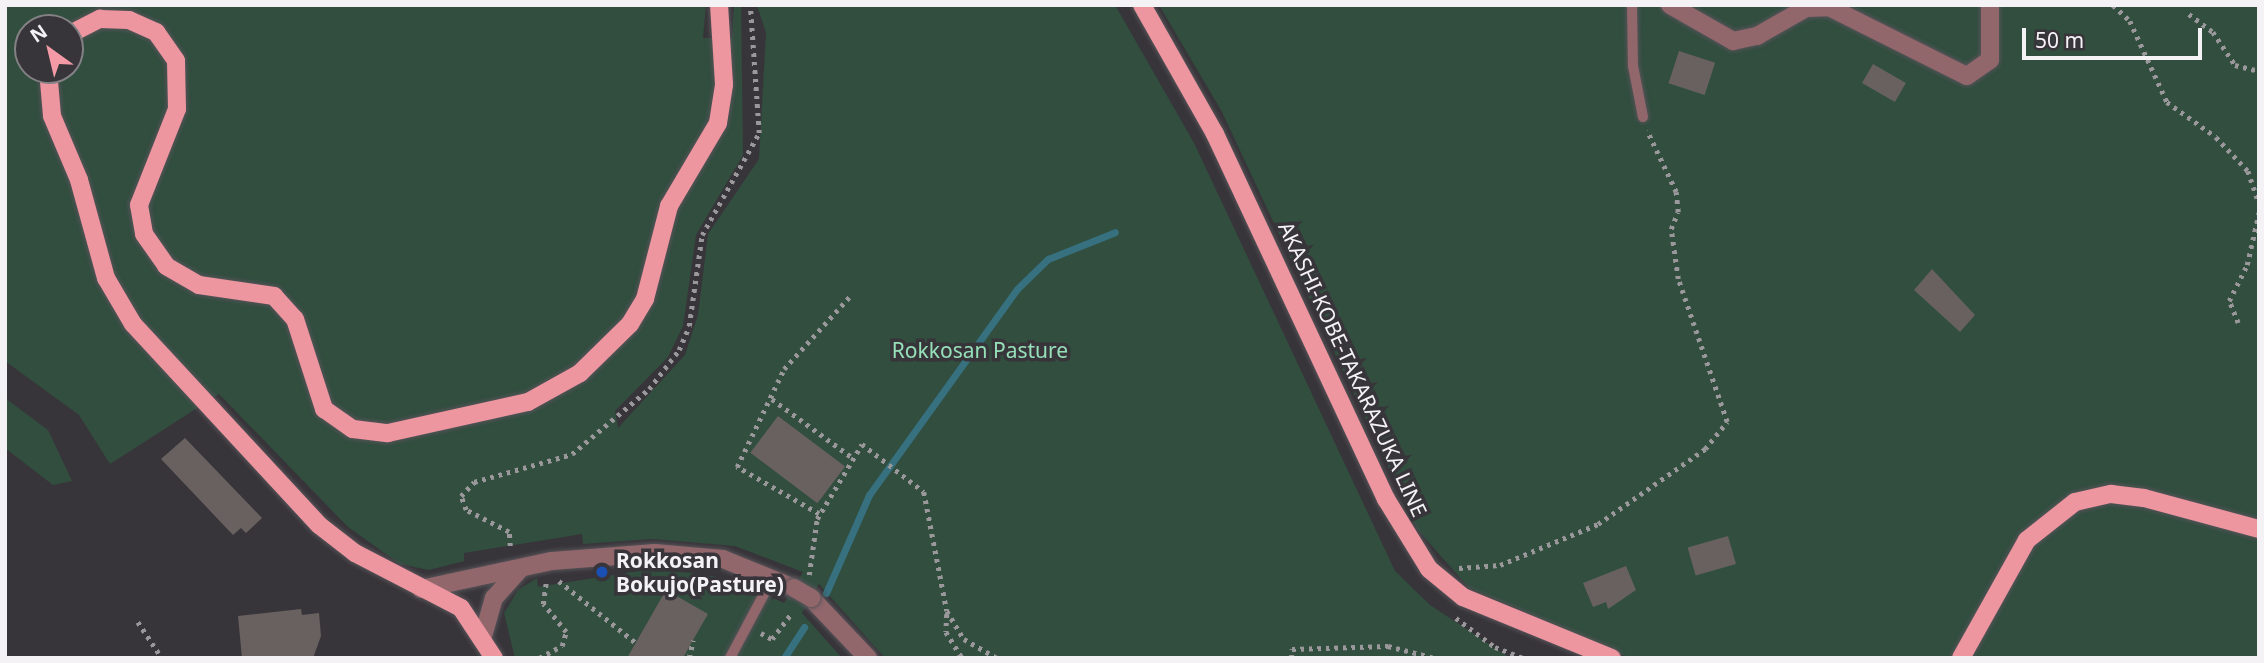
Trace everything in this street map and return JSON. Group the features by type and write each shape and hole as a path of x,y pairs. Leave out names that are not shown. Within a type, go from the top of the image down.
{"main road":[{"path":"84,27 100,19 129,20 156,32 176,61 177,109 139,205 144,234 166,267 199,285 274,296 295,319 324,409 353,429 388,433 528,402 580,373 630,324 645,299 665,216 718,123 724,84 719,5"},
{"name":"AKASHI-KOBE-TAKARAZUKA LINE","path":"1142,5 1233,169 1393,513 1438,579 1474,603 1612,658"},
{"path":"49,84 52,116 79,180 106,278 125,312 319,525 421,589 461,608 483,636 494,658"},
{"path":"1961,658 2027,540 2075,502 2134,496 2259,529"}],"street":[{"path":"1670,5 1734,41 1757,36 1806,8 1829,7 1967,76 1990,60 1990,5"},
{"path":"421,589 523,567 684,553 773,577 794,588 811,598 867,658"},
{"path":"483,636 494,598 523,567"}],"lane":[{"path":"1632,5 1633,66 1643,117"},
{"path":"730,658 773,577"}],"path":[{"path":"510,546 509,532 466,510 461,496 474,482 572,454 649,389 678,350 689,326 702,234 759,133 750,5"},
{"path":"2113,5 2130,21 2166,102 2216,137 2248,171 2259,203"},
{"path":"2189,14 2213,32 2235,65 2259,71"},
{"path":"1438,579 1460,568 1500,565 1598,524 1705,449 1727,422 1678,279 1671,229 1678,212 1676,192 1643,117"},
{"path":"2238,323 2229,301 2247,265 2259,212"},
{"path":"819,514 737,467 784,369 852,294"},
{"path":"772,398 853,458"},
{"path":"809,578 819,514 862,444 902,471 923,492 947,611 946,632 962,658"},
{"path":"539,658 562,646 566,632 543,604 546,582 553,578"},
{"path":"560,582 636,643"},
{"path":"947,611 964,639 997,658"},
{"path":"1452,614 1495,648 1523,658"},
{"path":"772,639 789,615"},
{"path":"138,622 162,658"},
{"path":"689,658 693,640"},
{"path":"1291,658 1292,649 1388,646 1435,658"}],"green space":[{"name":"Rokkosan Pasture","path":"5,5 706,5 703,38 732,38 734,5 741,5 743,155 696,235 683,326 668,357 615,411 618,428 685,355 698,315 708,234 759,159 766,33 757,5 1115,5 1194,143 1395,571 1430,605 1510,658 885,658 819,584 802,613 842,658 515,658 504,613 518,590 537,578 538,587 644,570 697,573 737,581 784,603 803,572 735,546 652,539 583,544 582,534 464,553 464,561 429,570 400,564 348,527 219,394 110,464 79,415 5,361"},
{"path":"1159,5 2259,5 2259,658 1630,658 1469,588 1417,529 1222,112"},
{"path":"5,398 48,430 72,481 53,485 5,448"}],"building":[{"path":"1679,51 1715,63 1705,95 1668,83"},
{"path":"1873,64 1906,83 1895,102 1862,83"},
{"path":"1932,269 1975,315 1960,332 1914,290"},
{"path":"778,416 845,467 817,503 750,453"},
{"path":"185,438 262,518 246,533 241,528 233,535 161,459"},
{"path":"1728,536 1736,564 1696,575 1688,548"},
{"path":"1626,566 1636,590 1608,609 1606,602 1593,607 1583,583"},
{"path":"666,590 708,614 683,658 627,658"},
{"path":"301,609 302,615 319,613 321,636 313,658 242,658 238,616"}],"waterway":[{"path":"826,593 869,495 1017,289 1048,259 1115,232"},
{"path":"784,658 804,627"}],"place":[{"name":"Rokkosan Bokujo(Pasture)","path":"602,572"}]}
